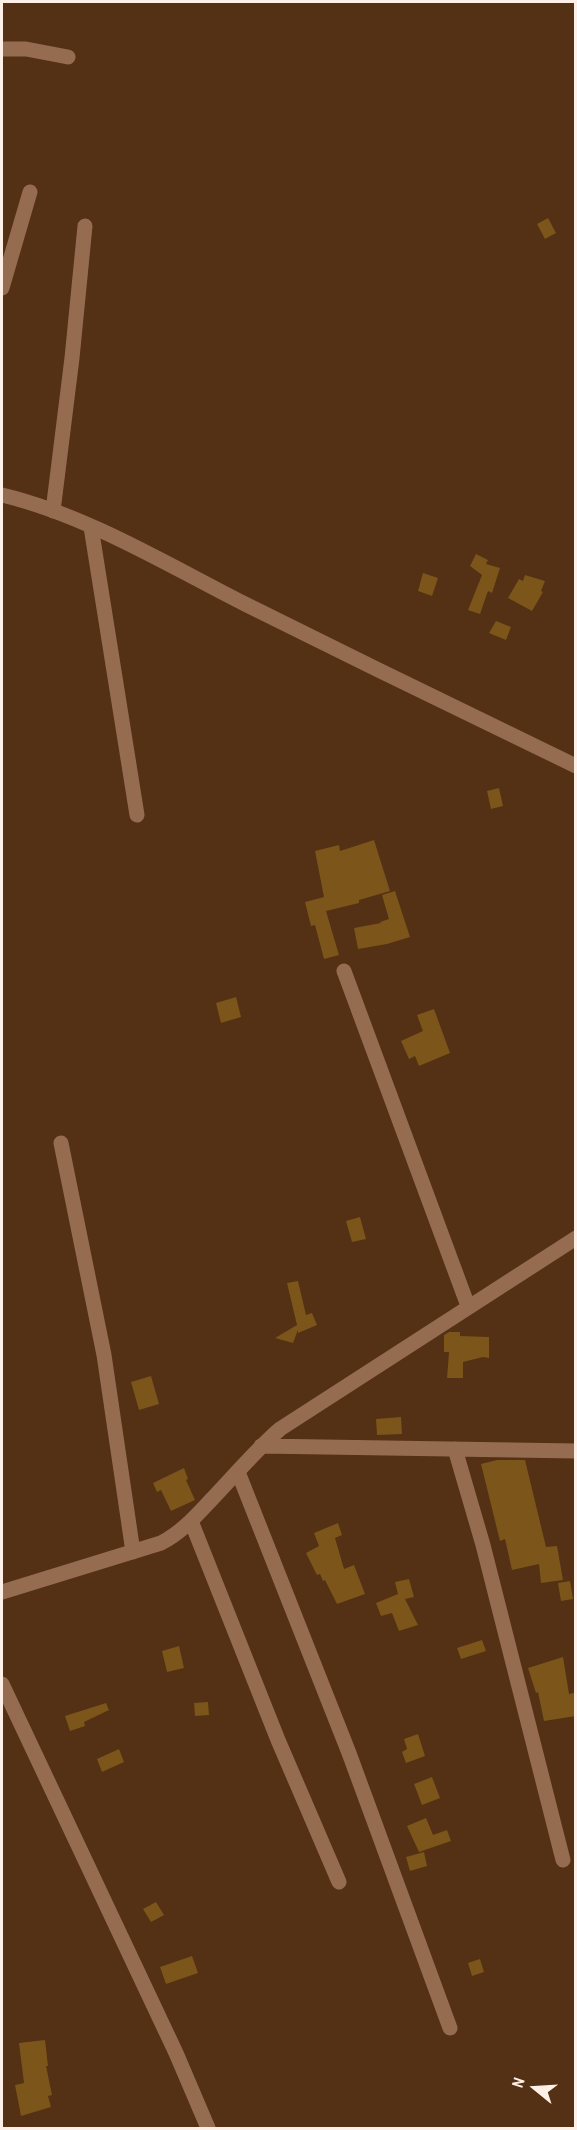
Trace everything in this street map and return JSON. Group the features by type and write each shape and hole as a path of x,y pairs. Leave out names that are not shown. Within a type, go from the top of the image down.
{"street":[{"path":"2,49 26,49 68,57"},
{"path":"2,288 30,192"},
{"path":"53,511 72,358 85,226"},
{"path":"2,495 33,502 91,527 576,766"},
{"path":"91,527 137,815"},
{"path":"344,971 468,1306"},
{"path":"61,1143 104,1355 133,1552"},
{"path":"2,1592 174,1537 280,1429 576,1238"},
{"path":"261,1446 576,1451"},
{"path":"455,1449 483,1545 563,1860"},
{"path":"237,1472 349,1754 450,2028"},
{"path":"191,1521 274,1729 339,1882"},
{"path":"2,1684 176,2053 208,2128"}],"building":[{"path":"548,218 556,233 545,239 537,224"},
{"path":"476,554 488,560 486,564 500,568 492,593 488,591 480,614 468,610 482,575 470,566"},
{"path":"423,573 438,578 432,596 418,591"},
{"path":"525,575 545,581 541,591 543,592 532,611 508,598 519,579 523,581"},
{"path":"496,621 511,627 506,640 489,633"},
{"path":"499,788 503,806 491,809 487,791"},
{"path":"374,840 390,891 359,900 359,903 326,911 339,955 324,959 315,925 311,926 305,902 324,897 315,851 339,845 340,851"},
{"path":"395,891 410,937 358,949 354,928 381,923 389,919 382,895"},
{"path":"236,997 241,1017 221,1023 216,1003"},
{"path":"434,1009 450,1053 419,1066 415,1056 409,1059 401,1041 423,1031 417,1015"},
{"path":"360,1217 366,1239 352,1242 346,1221"},
{"path":"298,1281 306,1315 312,1313 317,1325 298,1333 298,1330 293,1343 275,1338 297,1325 287,1283"},
{"path":"449,1332 460,1332 460,1336 489,1337 489,1358 483,1357 463,1362 463,1378 447,1378 449,1352 444,1352 444,1335"},
{"path":"151,1376 159,1404 139,1410 131,1382"},
{"path":"401,1417 402,1434 377,1435 376,1419"},
{"path":"497,1460 525,1460 546,1547 557,1546 563,1580 541,1583 539,1564 512,1570 505,1539 500,1541 481,1464"},
{"path":"184,1468 188,1479 186,1480 195,1500 171,1511 161,1490 157,1492 153,1483"},
{"path":"338,1523 342,1535 335,1538 344,1569 354,1565 365,1594 337,1604 325,1580 323,1581 320,1574 317,1575 306,1553 319,1546 314,1533"},
{"path":"409,1579 414,1597 405,1599 418,1625 399,1631 392,1613 381,1616 376,1603 398,1594 395,1582"},
{"path":"570,1581 573,1599 561,1601 558,1583"},
{"path":"482,1640 486,1651 461,1659 457,1648"},
{"path":"179,1646 184,1668 167,1672 162,1651"},
{"path":"563,1657 569,1694 574,1693 576,1700 576,1716 544,1721 538,1692 536,1693 528,1668"},
{"path":"208,1702 209,1715 195,1716 194,1703"},
{"path":"106,1703 109,1710 84,1722 85,1726 70,1731 65,1716"},
{"path":"418,1734 425,1756 406,1763 402,1752 407,1749 404,1739"},
{"path":"119,1749 124,1762 102,1772 97,1759"},
{"path":"432,1777 440,1798 422,1805 414,1784"},
{"path":"426,1818 433,1835 447,1830 451,1841 419,1852 407,1826"},
{"path":"424,1852 427,1866 410,1871 406,1857"},
{"path":"156,1902 164,1915 151,1922 143,1909"},
{"path":"192,1956 198,1973 166,1984 160,1967"},
{"path":"480,1959 484,1972 472,1976 468,1963"},
{"path":"45,2040 48,2066 46,2066 52,2095 48,2096 51,2107 21,2116 15,2085 24,2083 19,2043"}]}
